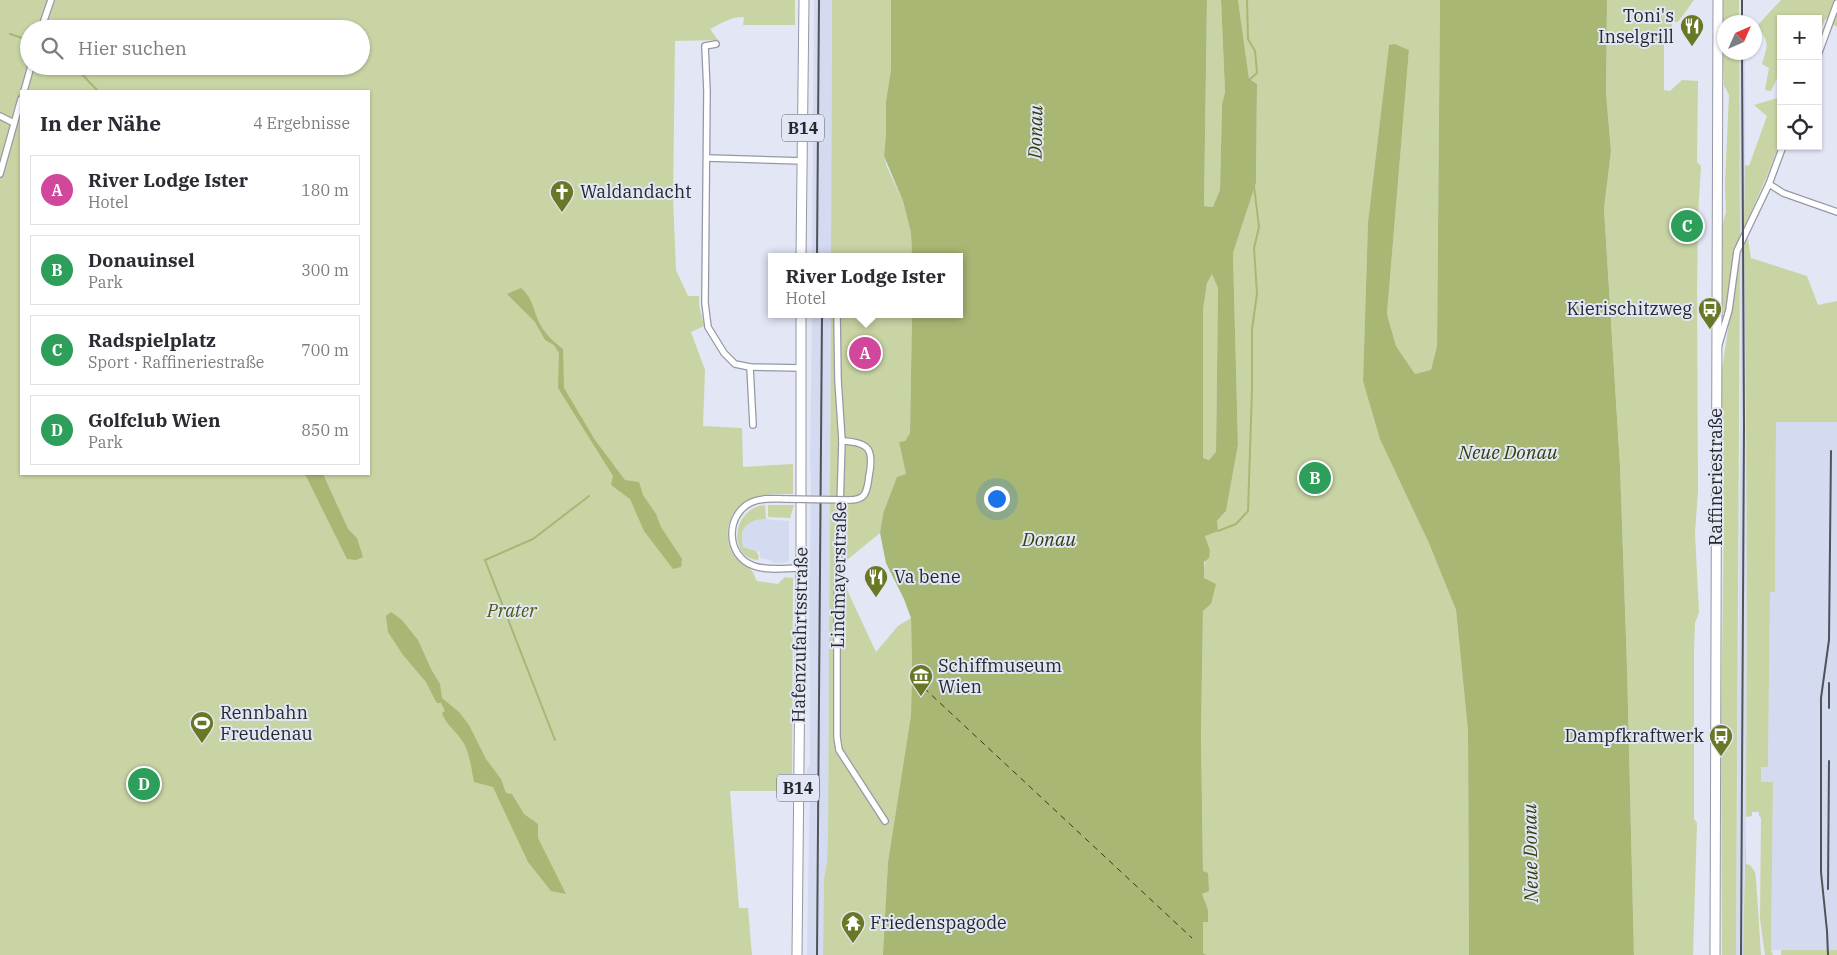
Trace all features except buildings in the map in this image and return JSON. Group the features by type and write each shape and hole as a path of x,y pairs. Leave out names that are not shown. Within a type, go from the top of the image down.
{"main road":[{"name":"B14","path":"801,253 804,0"},
{"name":"Raffineriestraße","path":"1715,955 1718,0"},
{"name":"Hafenzufahrtsstraße","path":"797,955 801,568 801,318"}],"street":[{"path":"44,20 52,0"},
{"path":"1822,44 1837,3"},
{"path":"716,44 705,46 707,79 705,303 708,327 724,353 735,364 750,367 801,368"},
{"path":"24,90 28,75"},
{"path":"0,174 20,102"},
{"path":"0,116 14,123"},
{"path":"1717,351 1729,310 1737,251 1781,150"},
{"path":"707,158 803,161"},
{"path":"1768,184 1783,193 1837,212"},
{"name":"Lindmayerstraße","path":"837,318 838,388 842,441 837,605 836,710 839,750 885,821"},
{"path":"750,367 753,425"},
{"path":"801,568 755,566 746,562 738,555 734,546 732,525 737,515 744,508 758,500 849,500 860,498 864,495 868,487 872,460 871,452 864,445 856,441 842,441"}],"shaded area":[{"path":"814,0 832,0 831,253 812,253"},
{"path":"1739,60 1745,60 1746,794 1743,955 1736,955 1741,358"},
{"path":"812,318 831,318 828,836 824,878 823,955 807,955 810,783 807,778 807,769 810,764"},
{"path":"1776,421 1837,422 1837,950 1771,950 1773,783 1761,783 1761,767 1768,767 1770,591 1775,591"},
{"path":"762,519 789,521 789,560 787,562 773,563 771,560 760,558 760,552 743,547 741,540 744,528 752,521"}],"green space":[{"name":"Prater","path":"0,0 795,0 795,25 743,25 744,17 739,17 710,29 718,40 675,41 673,198 676,270 688,296 699,296 704,326 691,332 705,370 703,426 742,428 743,467 793,464 793,494 772,494 751,499 733,514 728,529 729,544 732,552 736,558 749,568 757,581 778,584 785,577 793,578 792,791 730,791 739,908 748,908 752,955 0,955"},
{"path":"832,0 891,0 891,70 886,101 884,156 887,167 903,201 911,233 912,253 831,253"},
{"path":"1207,0 1221,0 1225,92 1222,104 1220,190 1214,207 1204,206"},
{"path":"1238,0 1440,0 1437,346 1431,371 1415,374 1396,346 1387,314 1409,50 1395,44 1389,46 1368,222 1363,381 1456,610 1468,731 1469,955 1207,955 1203,953 1202,894 1208,874 1203,871 1201,737 1203,611 1211,604 1204,577 1205,564 1210,550 1205,536 1226,511 1238,445 1233,253 1256,183 1257,84 1249,80"},
{"path":"1607,0 1694,0 1678,22 1672,22 1672,28 1668,28 1667,38 1664,38 1664,90 1670,91 1682,80 1698,81 1697,162 1701,166 1697,291 1698,491 1695,533 1699,613 1695,623 1694,648 1694,819 1697,823 1693,955 1634,955 1620,466 1604,209 1611,151 1606,93"},
{"path":"1723,0 1739,0 1739,15 1723,15"},
{"path":"1781,0 1837,0 1837,27 1825,19 1822,26 1822,15 1777,15 1777,78 1771,91 1765,90 1769,68 1762,64 1767,44 1762,33 1762,21"},
{"path":"1723,60 1739,60 1740,237 1736,248 1726,312 1724,313 1721,310 1722,226 1726,212 1725,184 1729,95 1724,85"},
{"path":"1777,98 1777,150 1744,228 1745,165 1749,166 1767,116 1754,105"},
{"path":"1744,239 1748,239 1751,258 1807,276 1818,305 1837,301 1837,422 1776,422 1775,592 1770,592 1768,767 1761,767 1761,782 1773,782 1771,950 1773,955 1765,955 1760,919 1761,818 1759,812 1752,812 1752,816 1746,817 1746,864 1750,865 1755,872 1761,955 1743,955 1747,654"},
{"path":"1740,248 1736,955 1722,955 1721,730 1724,511 1720,492 1722,370"},
{"path":"1212,273 1218,288 1216,453 1209,460 1203,458 1203,310 1207,283"},
{"path":"831,318 912,318 910,433 905,441 899,442 906,474 883,514 880,533 842,564 848,592 876,652 898,626 911,618 911,715 888,862 884,955 823,955 824,878 828,836"},
{"path":"765,505 766,519 749,523 743,530 742,535 743,547 756,551 759,556 758,560 748,557 741,551 738,542 738,532 740,523 746,514 754,508"},
{"path":"768,505 794,505 790,518 768,517"},
{"path":"1781,950 1837,950 1837,955 1781,955"}],"water":[{"name":"Donau","path":"891,0 1207,0 1204,206 1213,207 1220,190 1222,104 1225,92 1221,0 1238,0 1249,79 1257,84 1256,183 1233,253 1238,445 1226,511 1217,521 1218,531 1205,536 1210,550 1209,558 1204,562 1204,578 1216,584 1211,604 1203,611 1201,737 1203,871 1208,873 1209,891 1202,894 1208,910 1208,922 1203,922 1203,953 1207,955 883,955 888,862 911,715 912,666 911,618 886,563 880,533 883,514 897,477 906,474 899,442 905,441 910,433 912,318 963,318 963,253 912,253 911,233 903,201 884,156 886,101 891,70","holes":["1212,274 1218,288 1216,452 1209,460 1203,458 1203,310 1207,283"]},
{"name":"Neue Donau","path":"1440,0 1607,0 1606,93 1611,151 1604,209 1620,466 1634,955 1469,955 1468,731 1456,610 1428,541 1380,439 1363,381 1368,222 1389,45 1395,44 1409,50 1387,314 1396,346 1415,374 1431,370 1437,346"},
{"path":"521,288 531,301 543,330 563,349 564,388 595,440 625,480 639,482 643,495 682,559 681,567 673,569 644,531 630,499 611,485 613,476 558,388 559,353 554,345 545,340 535,322 507,294"},
{"path":"305,475 323,475 348,529 357,538 363,557 356,560 347,559"},
{"path":"391,612 402,620 418,640 440,684 442,698 459,712 469,725 486,759 501,779 506,793 512,794 524,814 538,824 538,838 566,894 551,891 528,862 493,787 474,782 466,749 461,739 444,717 442,713 445,711 441,703 437,703 426,682 403,655 388,632 386,616"}],"waterway":[{"path":"1247,0 1248,39 1255,51 1257,73 1249,80"},
{"path":"10,34 20,37"},
{"path":"83,75 97,90"},
{"path":"1218,531 1236,524 1248,511 1252,329 1257,294 1254,248 1259,227 1254,186"},
{"path":"555,740 485,560 533,539 589,496"}],"ferry route":[{"path":"924,688 1192,938"}],"railway":[{"path":"817,253 819,0"},
{"path":"1742,0 1742,15"},
{"path":"1741,955 1744,426 1742,60"},
{"path":"817,955 822,318"},
{"path":"1828,955 1821,872 1821,698 1829,640 1831,451"},
{"path":"1829,683 1829,708"},
{"path":"1828,889 1829,761"}],"place":[{"name":"Toni's Inselgrill","path":"1692,47"},
{"name":"Waldandacht","path":"562,213"},
{"name":"Radspielplatz","path":"1687,226"},
{"name":"Kierischitzweg","path":"1710,330"},
{"name":"River Lodge Ister","path":"865,353"},
{"name":"Donauinsel","path":"1315,478"},
{"name":"Va bene","path":"876,598"},
{"name":"Schiffmuseum Wien","path":"921,697"},
{"name":"Rennbahn Freudenau","path":"202,744"},
{"name":"Dampfkraftwerk","path":"1721,757"},
{"name":"Golfclub Wien","path":"144,784"},
{"name":"Friedenspagode","path":"853,944"}]}
